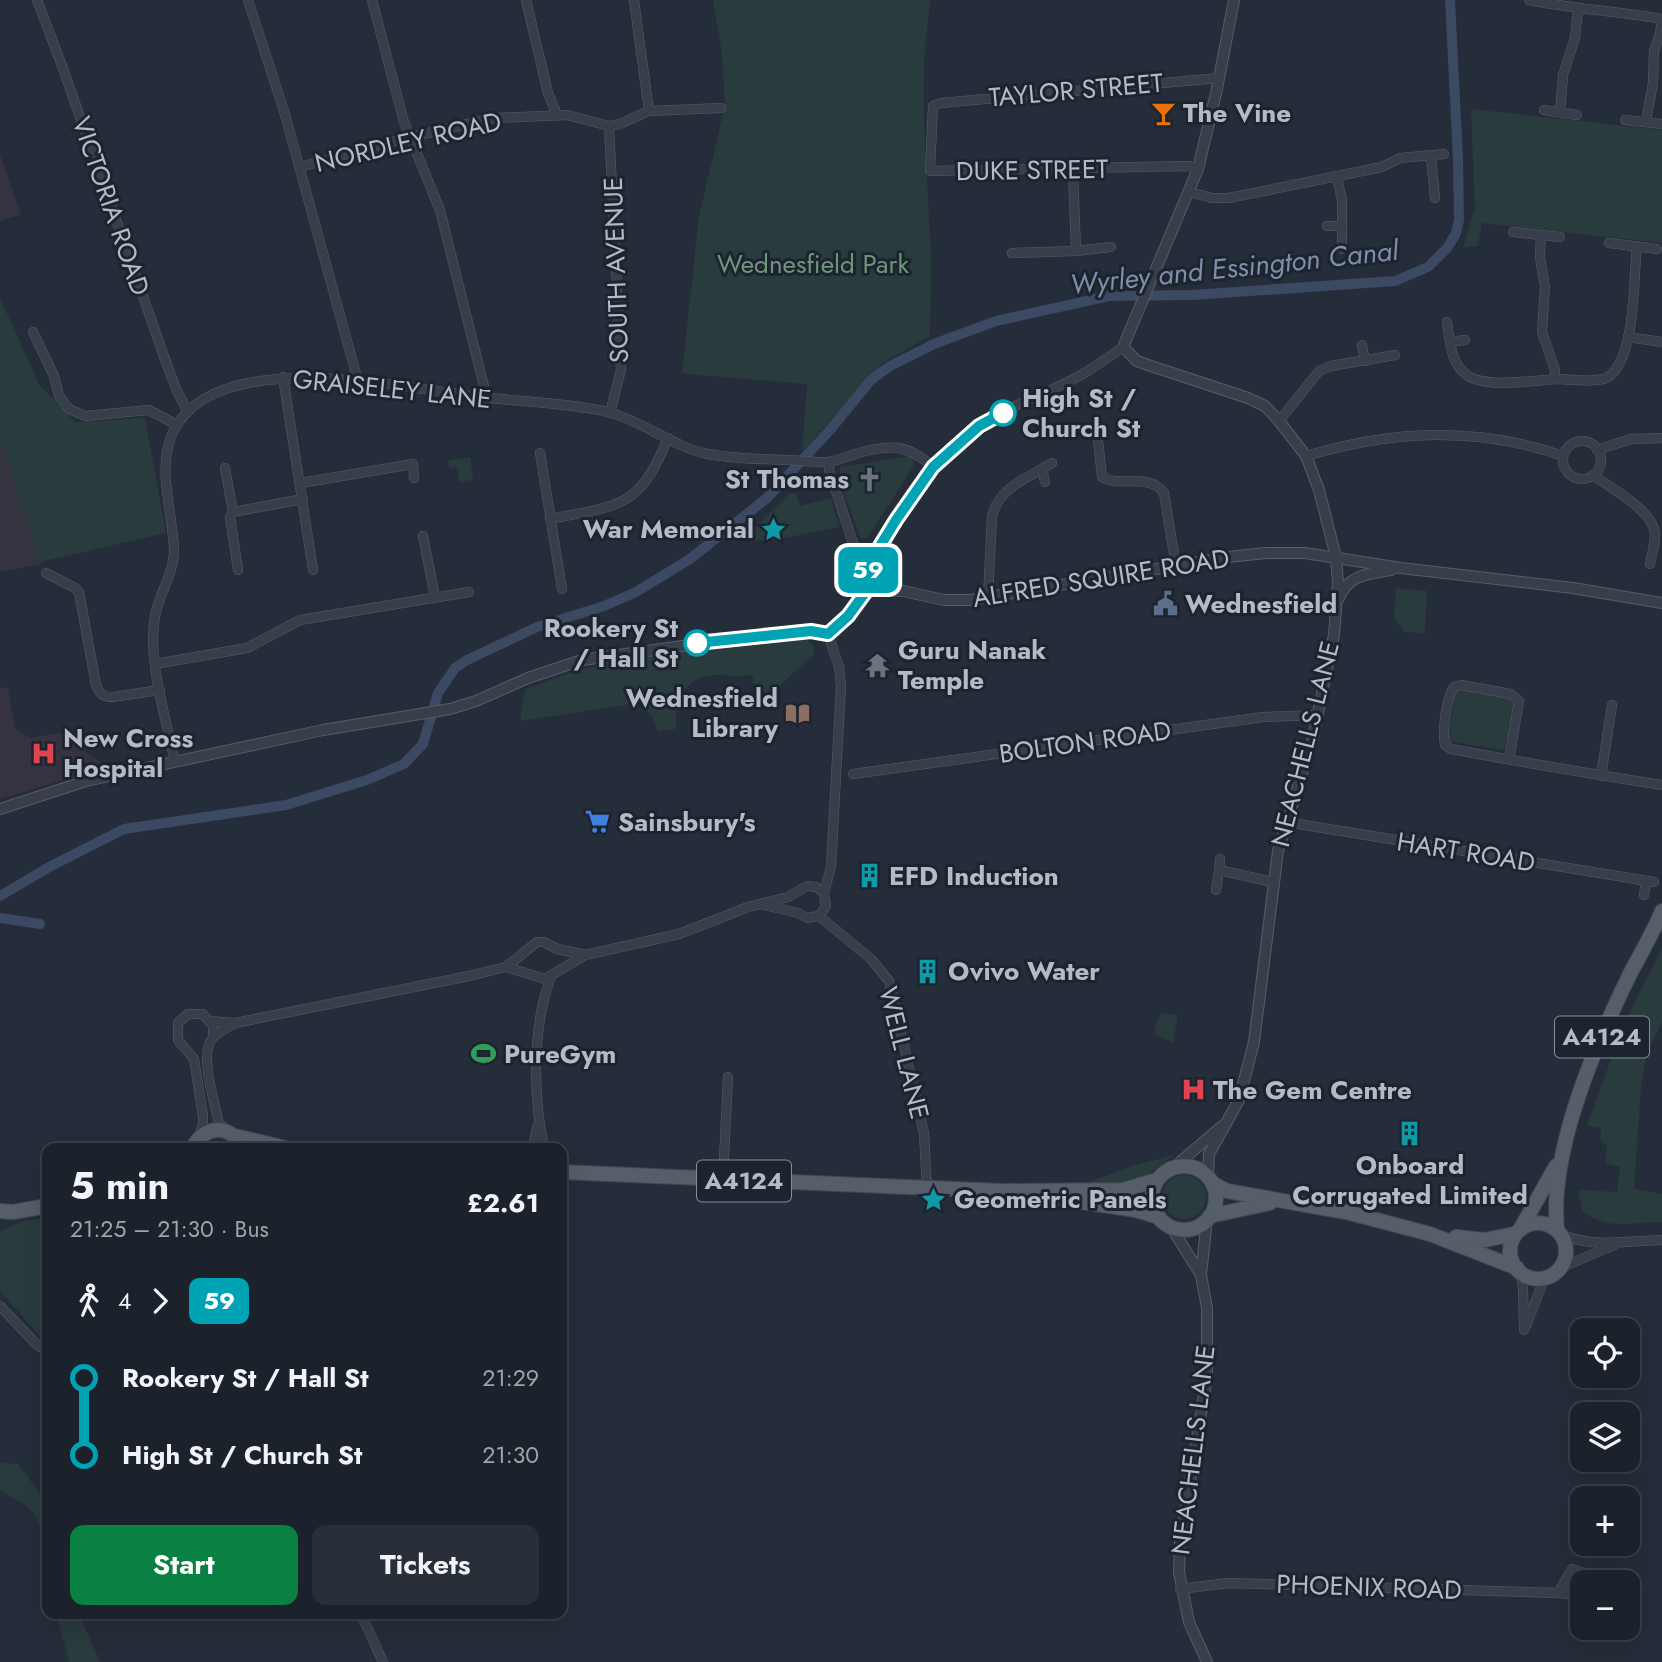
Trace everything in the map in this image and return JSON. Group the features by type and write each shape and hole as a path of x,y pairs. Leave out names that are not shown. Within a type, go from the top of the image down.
{"main road":[{"name":"A4124","path":"1560,1233 1555,1213 1561,1158 1598,1044 1630,973 1661,916"},
{"path":"197,1143 206,1132 215,1129 235,1139 258,1143"},
{"name":"A4124","path":"1518,1231 1561,1158"},
{"path":"1278,1201 1209,1218 1190,1229 1171,1227 1158,1217 1152,1199 1157,1180 1173,1168 1193,1167 1227,1191 1346,1212 1430,1234 1518,1269"},
{"name":"A4124","path":"567,1172 1001,1191 1123,1190 1157,1180"},
{"path":"1209,1218 1215,1194 1210,1180"},
{"name":"A4124","path":"1001,1191 1126,1208 1158,1217"},
{"path":"0,1223 7,1212 42,1207"},
{"path":"1430,1234 1486,1240 1518,1231 1529,1224 1541,1224 1560,1233 1566,1247 1566,1257 1560,1268 1545,1277 1527,1276 1518,1269 1510,1258 1510,1245 1518,1231"}],"street":[{"name":"VICTORIA ROAD","path":"37,0 166,362 188,412"},
{"path":"248,0 300,167 358,381"},
{"path":"372,0 397,101 440,209 487,398"},
{"path":"526,0 548,93 557,115"},
{"path":"634,0 649,111"},
{"path":"828,634 848,616 867,590 866,578 872,559 933,467 979,426 1033,396 1087,371 1124,347 1198,169 1220,78 1234,0"},
{"path":"1529,0 1662,19 1654,51 1653,83 1646,122"},
{"path":"1560,112 1563,75 1575,38 1578,9"},
{"name":"TAYLOR STREET","path":"933,106 941,103 1220,78"},
{"name":"DUKE STREET","path":"933,106 930,171 1189,166 1198,169"},
{"path":"609,126 649,111 721,108"},
{"path":"1544,110 1577,115"},
{"name":"NORDLEY ROAD","path":"300,167 494,118 573,116 609,126"},
{"path":"1625,120 1662,124"},
{"name":"SOUTH AVENUE","path":"609,126 621,370 610,413"},
{"path":"1189,192 1212,198 1229,198 1382,167 1400,158 1444,155"},
{"path":"1431,156 1435,198"},
{"path":"1073,170 1076,251"},
{"path":"1337,177 1342,201 1342,249"},
{"path":"1327,226 1341,226"},
{"path":"1513,232 1559,237"},
{"path":"1541,235 1540,257 1545,287 1542,332 1555,370 1555,379"},
{"path":"1609,243 1657,249"},
{"path":"1447,321 1456,364 1467,376 1476,380 1526,383 1555,379 1594,381 1607,378 1618,364 1629,337 1637,246"},
{"path":"1012,253 1024,258 1111,247"},
{"path":"33,332 54,376 59,396 69,410 85,416 149,410 177,425"},
{"path":"1629,337 1662,342"},
{"path":"1450,342 1465,340"},
{"path":"1362,345 1365,360"},
{"name":"NEACHELLS LANE","path":"1124,347 1137,360 1148,365 1265,406 1306,456 1319,490 1336,558 1338,600 1334,635 1318,715 1278,851 1254,1042 1239,1100 1209,1154 1210,1180"},
{"path":"1279,421 1319,371 1331,366 1395,355"},
{"name":"GRAISELEY LANE","path":"174,762 155,664 153,636 156,614 174,553 166,454 177,425 188,412 202,401 222,392 283,377 358,381 487,398 575,406 610,413 707,454 829,462 869,450 897,448 910,450 933,467"},
{"path":"283,377 313,570"},
{"path":"1306,456 1339,446 1378,439 1442,435 1501,438 1563,456"},
{"path":"550,519 610,507 631,496 653,472 668,438"},
{"path":"1597,450 1631,439 1662,438"},
{"path":"1098,440 1102,477 1110,481 1152,483 1164,493 1176,566"},
{"path":"1578,442 1589,443 1597,450 1601,461 1593,475 1581,479 1570,474 1563,464 1563,456 1568,447 1578,442"},
{"path":"540,453 562,589"},
{"path":"829,462 829,470 853,543 861,553 872,559"},
{"path":"988,597 995,505 1006,490 1052,463"},
{"path":"301,483 413,464 414,478"},
{"path":"225,468 233,512"},
{"path":"1042,469 1045,482"},
{"path":"1593,475 1644,512 1654,526 1655,537 1650,564"},
{"path":"238,570 229,517 233,512 303,499"},
{"path":"424,536 435,597"},
{"name":"ALFRED SQUIRE ROAD","path":"867,590 903,591 944,600 988,597 1266,553 1305,553 1401,568"},
{"path":"1338,600 1348,583 1358,575 1401,568 1573,588 1662,603"},
{"path":"46,573 79,592 96,685 100,694 113,697 160,690"},
{"path":"155,664 247,648 300,620 469,592"},
{"path":"0,809 86,781 323,730 450,709 582,660 767,635 811,631 828,634"},
{"path":"828,634 839,667 841,685 831,867 820,890 826,906 844,935"},
{"path":"1509,760 1519,701 1511,694 1461,685 1454,687 1443,736 1444,745 1451,750 1509,760 1662,785"},
{"path":"1601,775 1612,705"},
{"name":"BOLTON ROAD","path":"853,774 1263,718 1318,715"},
{"name":"HART ROAD","path":"1286,822 1650,882 1644,895"},
{"path":"1216,890 1220,859"},
{"path":"1219,870 1273,881"},
{"path":"506,967 545,979 585,956 679,934 760,904 788,897 807,886 820,890"},
{"path":"798,891 794,903 798,913"},
{"path":"760,904 798,913 807,918 819,916 826,906"},
{"path":"819,916 844,935"},
{"name":"WELL LANE","path":"844,935 878,966 891,988 924,1133 927,1189"},
{"path":"195,1143 203,1125 203,1116 194,1059 177,1034 180,1019 188,1014 198,1013 211,1021 234,1023 506,967 537,942 550,943 557,949 585,956"},
{"path":"534,1143 538,1122 538,1048 543,997 561,960 557,949"},
{"path":"524,954 524,967 543,997"},
{"path":"211,1021 213,1026 207,1060 217,1115 219,1123 235,1139"},
{"path":"187,1048 198,1049 234,1023"},
{"path":"723,1180 728,1077"},
{"path":"538,1122 543,1143"},
{"name":"NEACHELLS LANE","path":"1173,1168 1225,1123"},
{"name":"NEACHELLS LANE","path":"1207,1662 1189,1622 1180,1589 1180,1543 1207,1377 1207,1308 1201,1275 1209,1218"},
{"name":"NEACHELLS LANE","path":"1171,1227 1201,1275"},
{"path":"1560,1233 1577,1242 1591,1243 1662,1240"},
{"path":"1560,1268 1622,1242"},
{"path":"1518,1269 1523,1288 1524,1330 1545,1277"},
{"path":"0,1306 42,1348"},
{"path":"1558,1593 1570,1572"},
{"name":"PHOENIX ROAD","path":"1180,1589 1228,1583 1570,1594"},
{"path":"363,1619 383,1662"}],"shaded area":[{"path":"0,154 21,215 0,221"},
{"path":"0,438 41,564 0,572"},
{"name":"New Cross Hospital","path":"8,687 15,729 30,738 59,733 107,767 0,799 0,688"}],"green space":[{"name":"Wednesfield Park","path":"713,0 931,0 924,63 924,127 931,256 930,336 883,363 802,452 807,384 682,372 699,216 725,106 722,53"},
{"path":"1471,109 1662,130 1662,243 1482,223 1478,246 1463,248 1475,207"},
{"path":"0,298 39,384 75,422 145,418 166,533 40,562 0,438"},
{"path":"911,456 913,467 867,538 861,538 839,481 840,467"},
{"path":"470,457 473,480 459,482 457,467 449,468 448,461"},
{"path":"796,493 800,506 831,498 839,527 775,540 752,541 752,530 789,494"},
{"path":"1396,588 1427,591 1425,633 1404,632 1394,617"},
{"path":"787,639 806,639 814,646 814,654 772,693 764,698 758,695 752,675 718,675 698,679 690,684 680,699 676,729 658,731 652,717 639,703 520,721 525,689 579,670 634,659"},
{"path":"1462,689 1512,698 1515,705 1507,747 1504,750 1448,741 1455,692"},
{"path":"1662,949 1662,1022 1647,1053 1641,1086 1634,1189 1662,1194 1662,1222 1630,1224 1601,1221 1582,1211 1578,1190 1617,1192 1620,1167 1605,1163 1607,1146 1600,1140 1601,1128 1587,1126 1624,1023"},
{"path":"1162,1013 1178,1015 1173,1043 1154,1034 1156,1022"},
{"path":"1174,1155 1142,1179 1130,1183 1092,1186 1092,1181 1135,1165"},
{"path":"1184,1175 1199,1182 1206,1197 1199,1212 1184,1219 1169,1212 1162,1197 1169,1182"},
{"path":"42,1218 42,1338 0,1291 0,1231 24,1221"},
{"path":"0,1463 18,1464 42,1496 42,1538 32,1511 0,1490"},
{"path":"57,1619 82,1619 100,1662 69,1662"}],"waterway":[{"name":"Wyrley and Essington Canal","path":"0,896 51,866 124,829 286,805 367,780 404,764 423,744 438,693 455,668 537,627 604,606 636,592 690,559 767,498 830,430 871,380 890,366 934,344 996,321 1109,296 1192,295 1395,281 1428,267 1448,247 1456,233 1459,220 1450,0"},
{"path":"0,918 40,924"}],"bus line":[{"name":"59","path":"697,643 811,631 828,634 840,625 867,590 866,578 872,559 933,467 979,426 1003,413"}],"place":[{"name":"The Vine","path":"1163,113"},
{"name":"High St / Church St","path":"1003,413"},
{"name":"St Thomas","path":"869,479"},
{"name":"War Memorial","path":"774,529"},
{"name":"Wednesfield","path":"1165,604"},
{"name":"Rookery St / Hall St","path":"697,643"},
{"name":"Guru Nanak Temple","path":"878,665"},
{"name":"Wednesfield Library","path":"798,713"},
{"name":"New Cross Hospital","path":"43,753"},
{"name":"Sainsbury's","path":"598,822"},
{"name":"EFD Induction","path":"869,876"},
{"name":"Ovivo Water","path":"928,971"},
{"name":"PureGym","path":"484,1054"},
{"name":"The Gem Centre","path":"1193,1090"},
{"name":"Onboard Corrugated Limited","path":"1410,1133"},
{"name":"Geometric Panels","path":"934,1199"}]}
